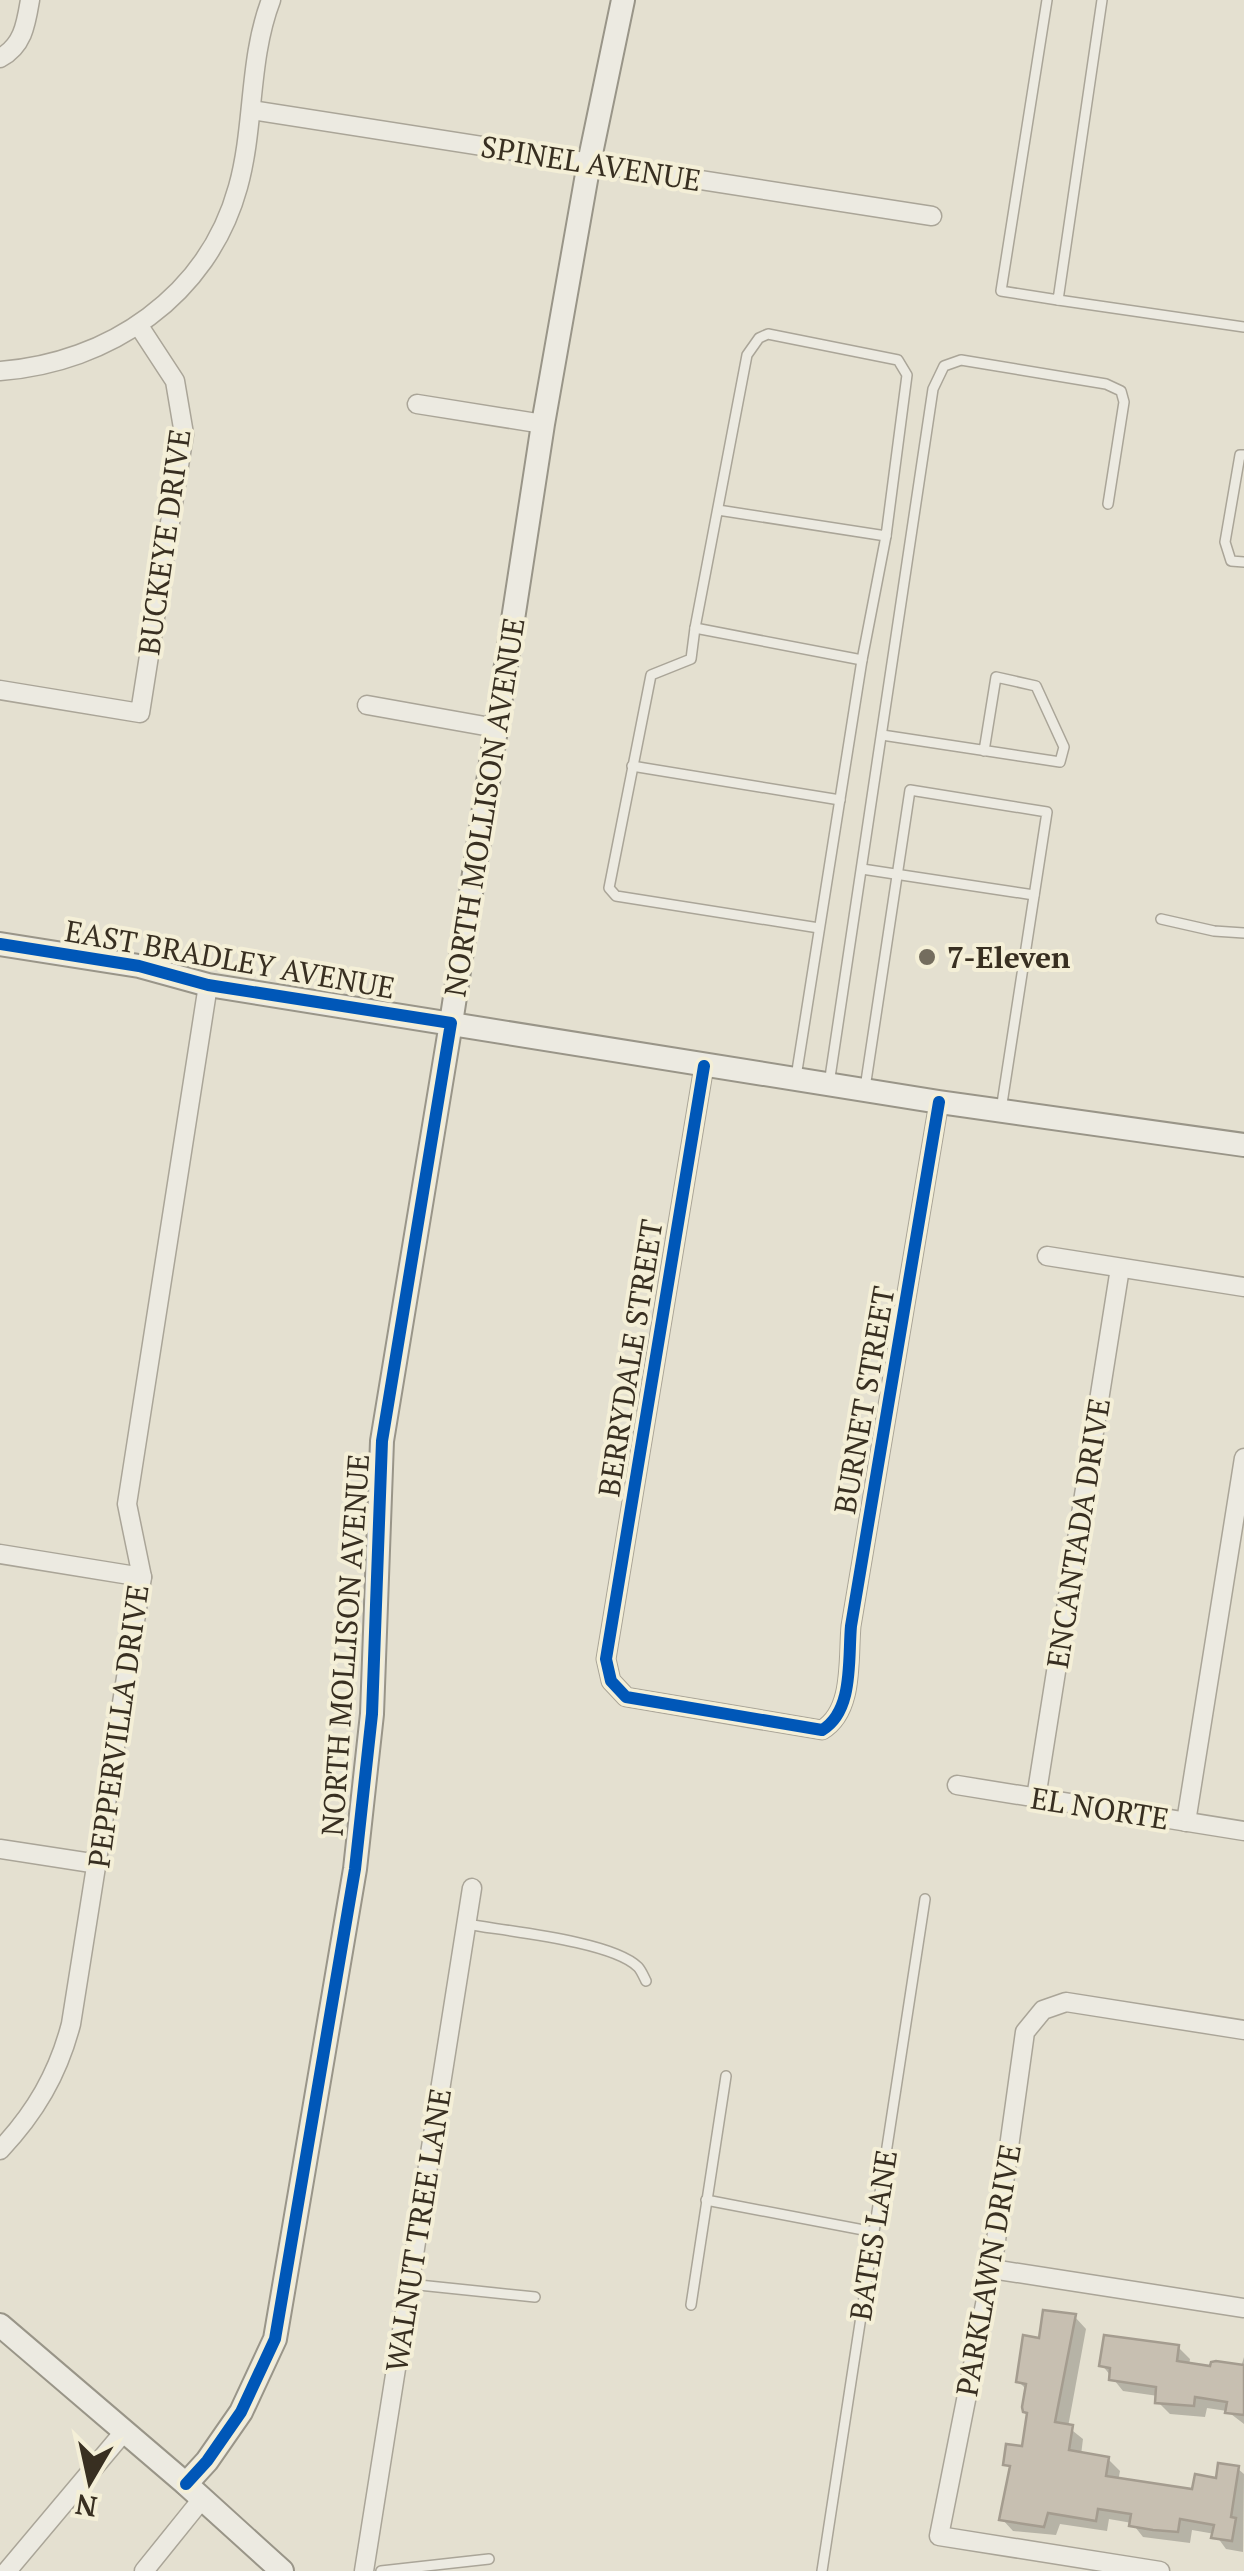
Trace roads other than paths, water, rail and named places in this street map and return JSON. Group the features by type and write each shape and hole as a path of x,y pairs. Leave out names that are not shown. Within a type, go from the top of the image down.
{"street":[{"path":"3,56 18,44 26,27 30,0"},
{"path":"0,370 70,359 140,326 182,287 215,241 239,185 257,43 271,0"},
{"name":"NORTH MOLLISON AVENUE","path":"194,2491 207,2462 241,2412 275,2339 356,1869 372,1714 382,1442 452,1023 542,424 589,163 624,0"},
{"name":"SPINEL AVENUE","path":"251,110 932,216"},
{"name":"BUCKEYE DRIVE","path":"0,690 140,713 184,434 175,381 140,326"},
{"path":"417,404 542,424"},
{"path":"367,705 496,728"},
{"name":"EAST BRADLEY AVENUE","path":"0,944 139,966 208,986 704,1066 1244,1145"},
{"name":"PEPPERVILLA DRIVE","path":"0,2150 36,2107 66,2045 142,1577 128,1504 208,986"},
{"name":"BERRYDALE STREET","path":"704,1066 606,1659 611,1681 626,1698 822,1730 834,1723 843,1707"},
{"name":"BURNET STREET","path":"843,1707 851,1626 940,1102"},
{"path":"1047,1256 1244,1287"},
{"name":"ENCANTADA DRIVE","path":"1036,1798 1120,1268"},
{"path":"1186,1822 1244,1458"},
{"path":"0,1554 142,1577"},
{"name":"EL NORTE","path":"957,1785 1244,1831"},
{"path":"0,1849 98,1864"},
{"name":"WALNUT TREE LANE","path":"364,2571 472,1888"},
{"name":"PARKLAWN DRIVE","path":"1106,2567 940,2536 992,2269 1025,2032 1043,2010 1066,2002 1244,2030"},
{"path":"992,2269 1244,2308"},
{"path":"0,2325 282,2571"},
{"path":"7,2571 123,2432"},
{"path":"144,2571 194,2491"},
{"path":"1106,2567 1160,2571"}],"lane":[{"path":"1047,0 1001,291 1244,327"},
{"path":"1058,300 1102,0"},
{"path":"796,1080 862,660 886,536 907,375 898,360 768,334 759,338 747,356 690,660 651,675 609,888 616,896 819,928"},
{"path":"829,1084 933,389 944,366 961,360 1106,384 1121,391 1124,402 1108,504"},
{"path":"1244,455 1240,455 1226,542 1231,561 1244,562"},
{"path":"718,510 886,536"},
{"path":"696,628 862,660"},
{"path":"882,735 1060,762 1064,747 1036,686 996,677 984,750"},
{"path":"632,766 840,800"},
{"path":"865,1088 910,790 1047,812 1000,1111"},
{"path":"862,869 1034,895"},
{"path":"1160,919 1244,933"},
{"name":"BATES LANE","path":"822,2571 925,1899"},
{"path":"466,1924 578,1943 624,1958 640,1968 646,1981"},
{"path":"691,2305 726,2076"},
{"path":"706,2200 874,2232"},
{"path":"409,2284 535,2296"},
{"path":"381,2571 489,2558"}],"place":[{"name":"7-Eleven","path":"927,957"}]}
